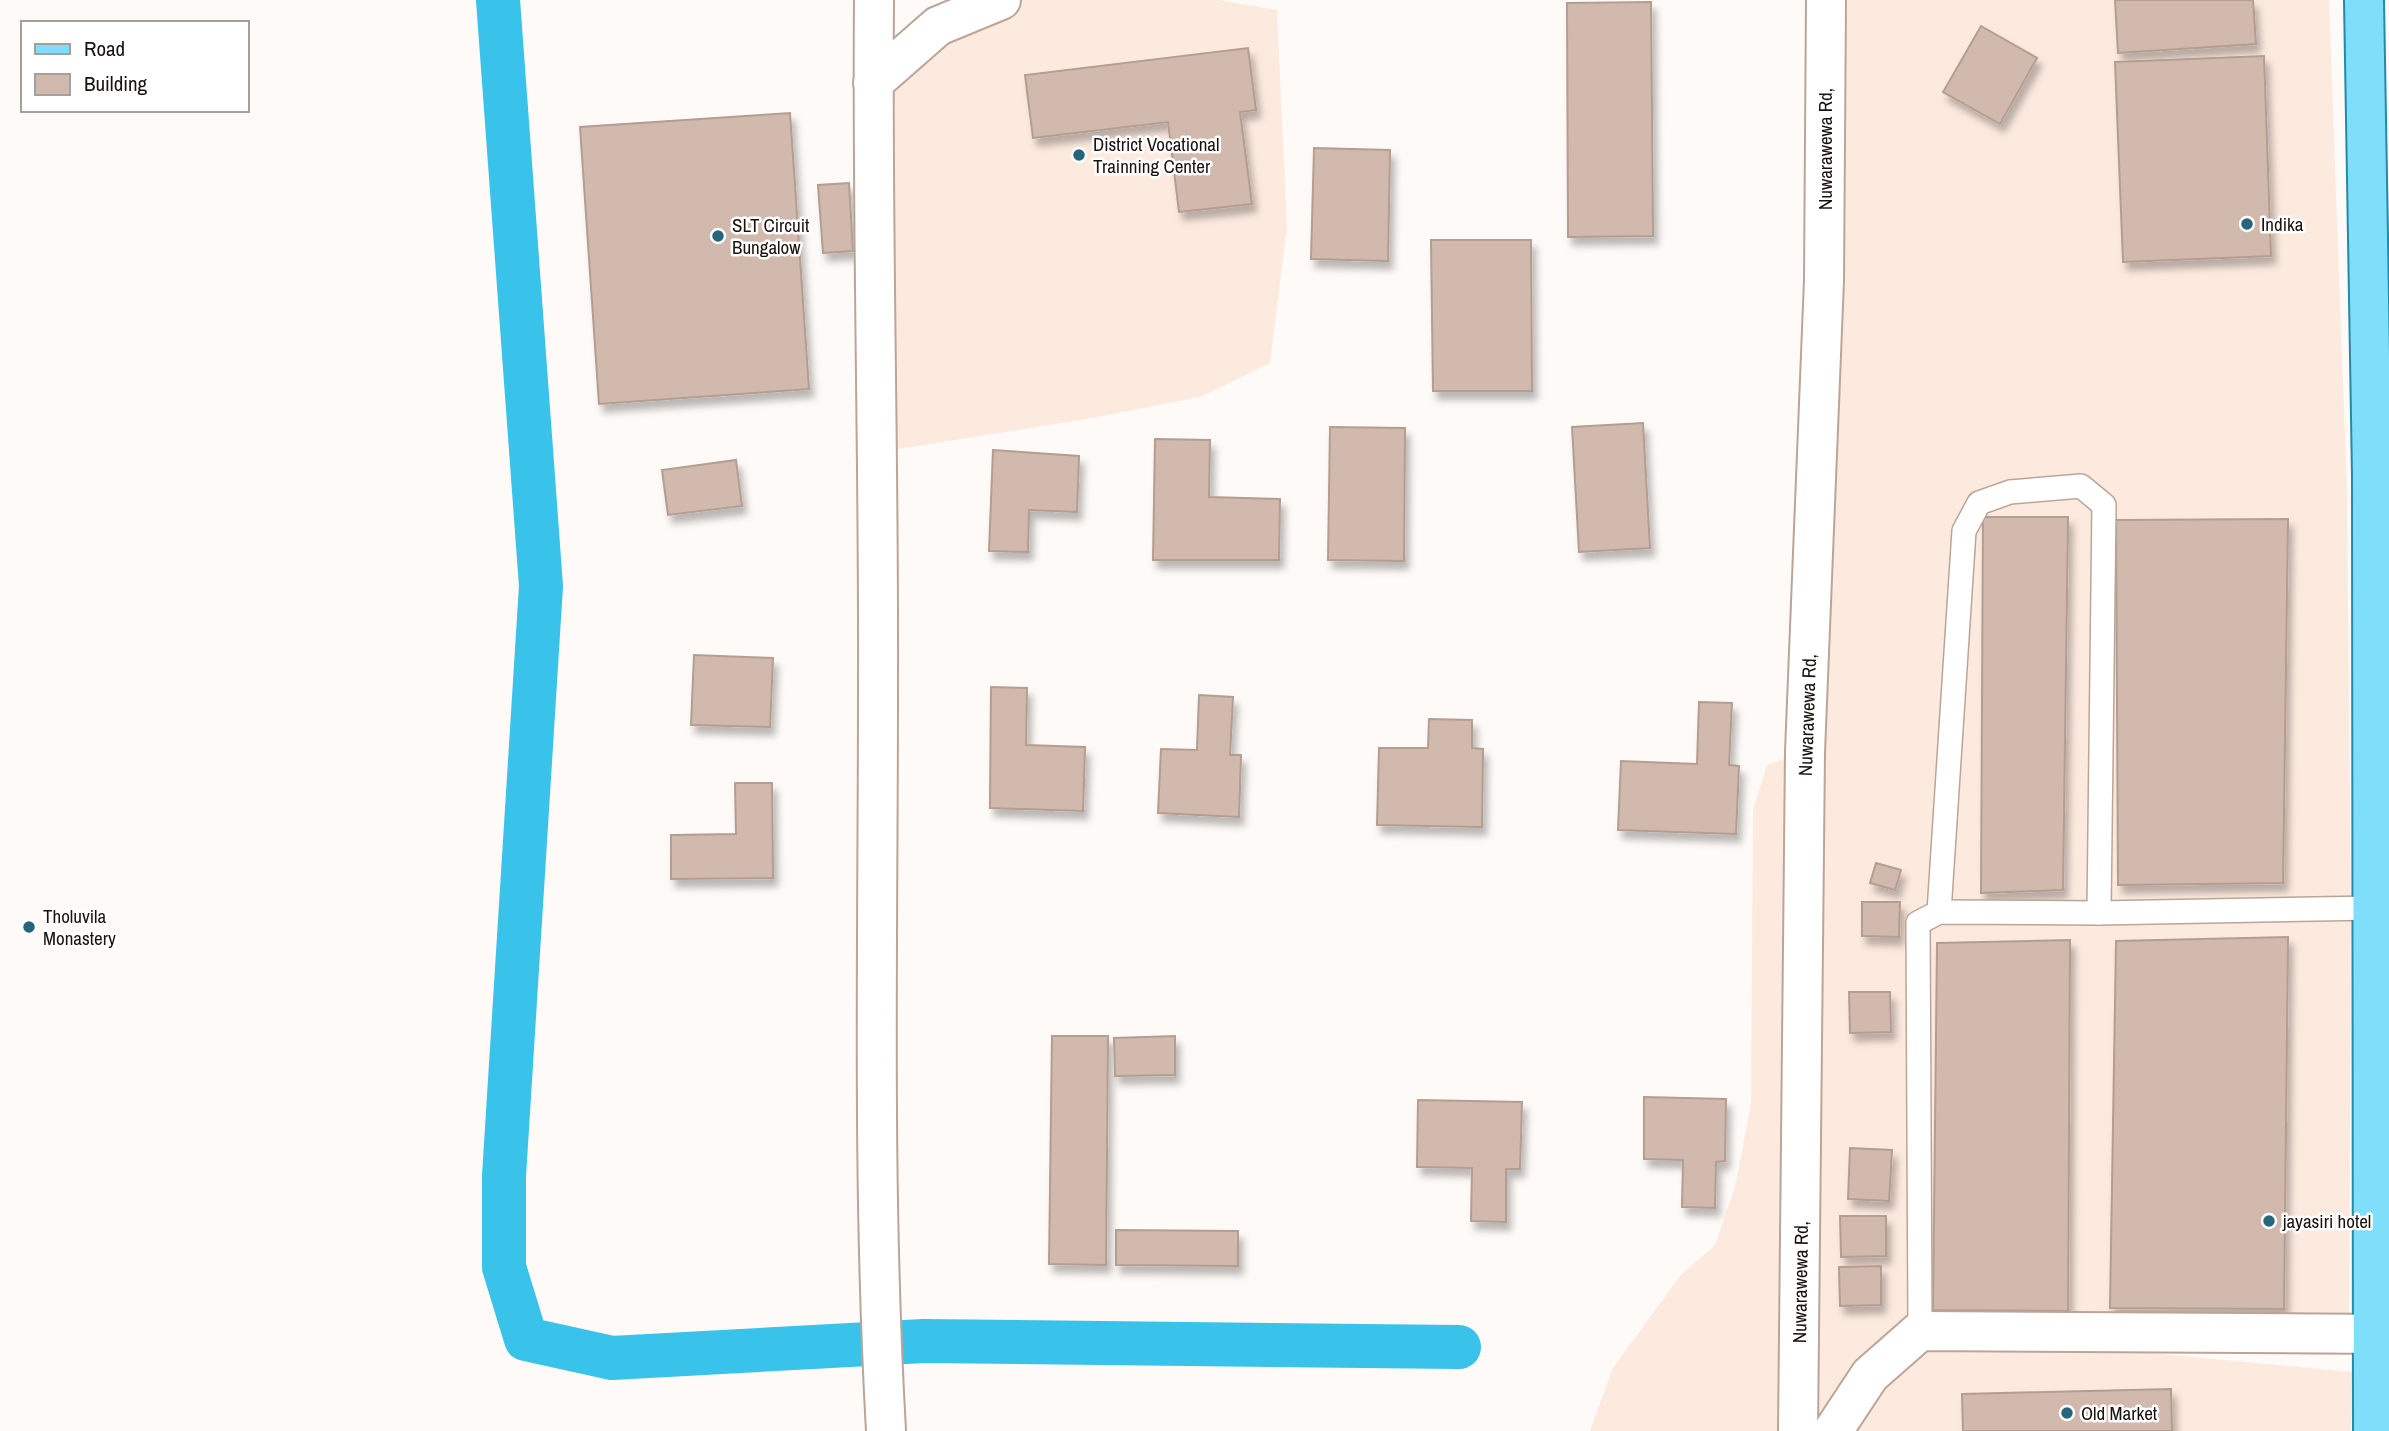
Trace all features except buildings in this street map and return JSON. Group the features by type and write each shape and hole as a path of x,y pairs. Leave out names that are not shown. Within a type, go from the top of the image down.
{"main road":[{"path":"2364,0 2380,476 2373,908 2380,1334 2373,1431"}],"street":[{"path":"874,0 879,452 881,1268 886,1431"},
{"path":"873,83 938,26 1002,0"},
{"name":"Nuwarawewa Rd,","path":"1798,1431 1805,752 1824,280 1826,0"},
{"path":"1833,1431 1870,1374 1920,1331 2380,1334"}],"lane":[{"path":"1939,912 1964,531 1979,503 2010,492 2081,486 2104,505 2099,914"},
{"path":"1920,1331 1918,923 1939,912 2099,914 2373,908"}],"shaded area":[{"name":"District Vocational Trainning Center","path":"1001,0 1218,0 1277,10 1287,227 1270,363 1200,397 1081,420 879,452 873,83"},
{"path":"1826,0 2329,0 2347,492 2351,916 2349,1313 1927,1332 2352,1372 2351,1431 1590,1431 1613,1368 1680,1276 1715,1245 1735,1187 1751,1104 1753,810 1767,765 1805,752"}],"waterway":[{"path":"498,0 541,586 504,1176 504,1267 526,1339 612,1358 924,1341 1459,1347"}],"place":[{"name":"District Vocational Trainning Center","path":"1079,155"},
{"name":"Indika","path":"2247,224"},
{"name":"SLT Circuit Bungalow","path":"718,236"},
{"name":"Tholuvila Monastery","path":"29,927"},
{"name":"jayasiri hotel","path":"2269,1221"},
{"name":"Old Market","path":"2067,1413"}]}
